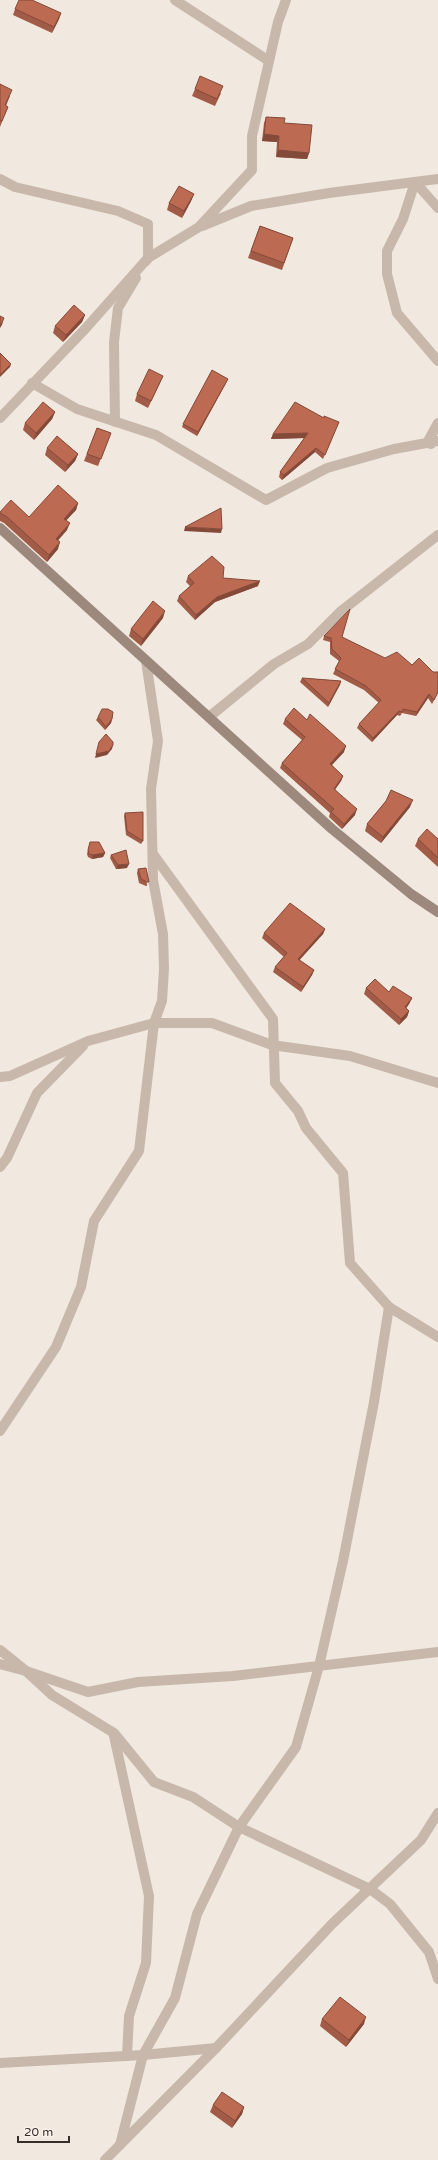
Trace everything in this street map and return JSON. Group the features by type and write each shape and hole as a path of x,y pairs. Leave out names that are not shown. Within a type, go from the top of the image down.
{"main road":[{"path":"0,528 332,829 411,894 438,912"}],"street":[{"path":"175,0 269,61"},
{"path":"199,227 252,170 252,136 278,22 286,0"},
{"path":"0,179 15,187 118,211 148,224 148,258 118,308 114,342 115,422"},
{"path":"0,418 86,328 148,258 199,227 251,206 328,193 438,179"},
{"path":"415,182 438,208"},
{"path":"415,182 403,219 387,251 387,274 397,313 438,361"},
{"path":"32,383 77,409 156,434 266,500 327,468 394,449 438,441"},
{"path":"427,443 438,423"},
{"path":"427,443 438,447"},
{"path":"209,717 274,664 308,644 346,608 438,535"},
{"path":"0,1431 56,1347 81,1286 94,1221 139,1151 154,1023 162,1001 164,969 162,934 153,880 151,789 158,741 146,661"},
{"path":"153,854 273,1019 272,1045 275,1083 298,1111 306,1128 343,1173 350,1263 389,1307 438,1336"},
{"path":"0,1077 10,1076 88,1041 154,1023 212,1023 272,1045 350,1056 438,1083"},
{"path":"0,1167 7,1158 37,1093 88,1041"},
{"path":"120,2144 143,2055 174,1998 197,1914 239,1827 296,1747 319,1666 343,1561 374,1402 389,1307"},
{"path":"0,1650 52,1695 114,1733 154,1782 193,1797 239,1827 370,1889 390,1904 434,1955 438,1979"},
{"path":"0,1664 26,1671 88,1692 138,1682 233,1676 438,1652"},
{"path":"114,1733 149,1896 146,1963 129,2016 128,2056"},
{"path":"105,2160 216,2048 332,1924 421,1840 438,1813"},
{"path":"0,2064 143,2055 216,2048"}],"building":[{"path":"19,0 32,0 61,13 54,27 15,9"},
{"path":"200,76 223,86 217,99 195,89"},
{"path":"0,84 12,90 5,105 8,107 2,121 0,120"},
{"path":"266,117 285,118 284,123 312,125 309,153 278,150 279,136 264,134"},
{"path":"179,186 194,194 184,211 169,203"},
{"path":"260,226 293,238 284,263 251,251"},
{"path":"74,305 85,315 66,335 55,326"},
{"path":"0,316 4,318 0,326"},
{"path":"0,353 11,364 0,375"},
{"path":"149,369 163,376 151,401 137,394"},
{"path":"212,370 228,379 198,432 183,424"},
{"path":"43,402 55,412 36,433 25,423"},
{"path":"295,402 324,418 324,416 339,422 325,455 316,448 284,475 280,472 308,433 273,434"},
{"path":"97,428 111,433 101,459 87,454"},
{"path":"57,436 78,454 68,465 47,448"},
{"path":"58,485 78,503 64,519 70,523 56,539 60,542 49,555 0,512 11,500 29,517"},
{"path":"221,508 222,529 185,527"},
{"path":"212,556 224,567 223,578 260,581 217,597 196,615 179,596 194,583 188,576"},
{"path":"153,601 165,611 143,639 131,629"},
{"path":"350,609 342,637 385,658 397,652 412,665 419,658 433,672 438,672 438,692 434,700 429,694 417,712 403,709 402,712 399,711 373,738 359,724 381,700 366,686 335,669 341,658 332,649 331,638 324,636"},
{"path":"302,678 341,681 329,703"},
{"path":"294,708 307,720 310,714 346,746 330,764 343,776 334,789 357,809 344,824 331,812 334,809 282,763 305,737 285,719"},
{"path":"102,709 108,709 113,712 112,719 106,727 98,717"},
{"path":"106,734 113,742 113,745 109,751 96,754 99,742"},
{"path":"391,790 413,800 383,837 367,824 386,801"},
{"path":"143,812 143,841 127,831 125,813"},
{"path":"427,829 438,839 438,858 418,839"},
{"path":"90,842 99,842 105,853 93,855 89,854 88,850"},
{"path":"126,850 129,864 118,865 111,855"},
{"path":"146,868 149,882 141,879 138,869"},
{"path":"290,903 325,929 298,959 314,970 303,987 275,967 287,953 264,933"},
{"path":"375,979 389,992 393,986 412,998 405,1007 409,1011 401,1019 366,988"},
{"path":"340,1997 366,2017 349,2040 322,2019"},
{"path":"222,2092 244,2107 235,2121 213,2105"}]}
